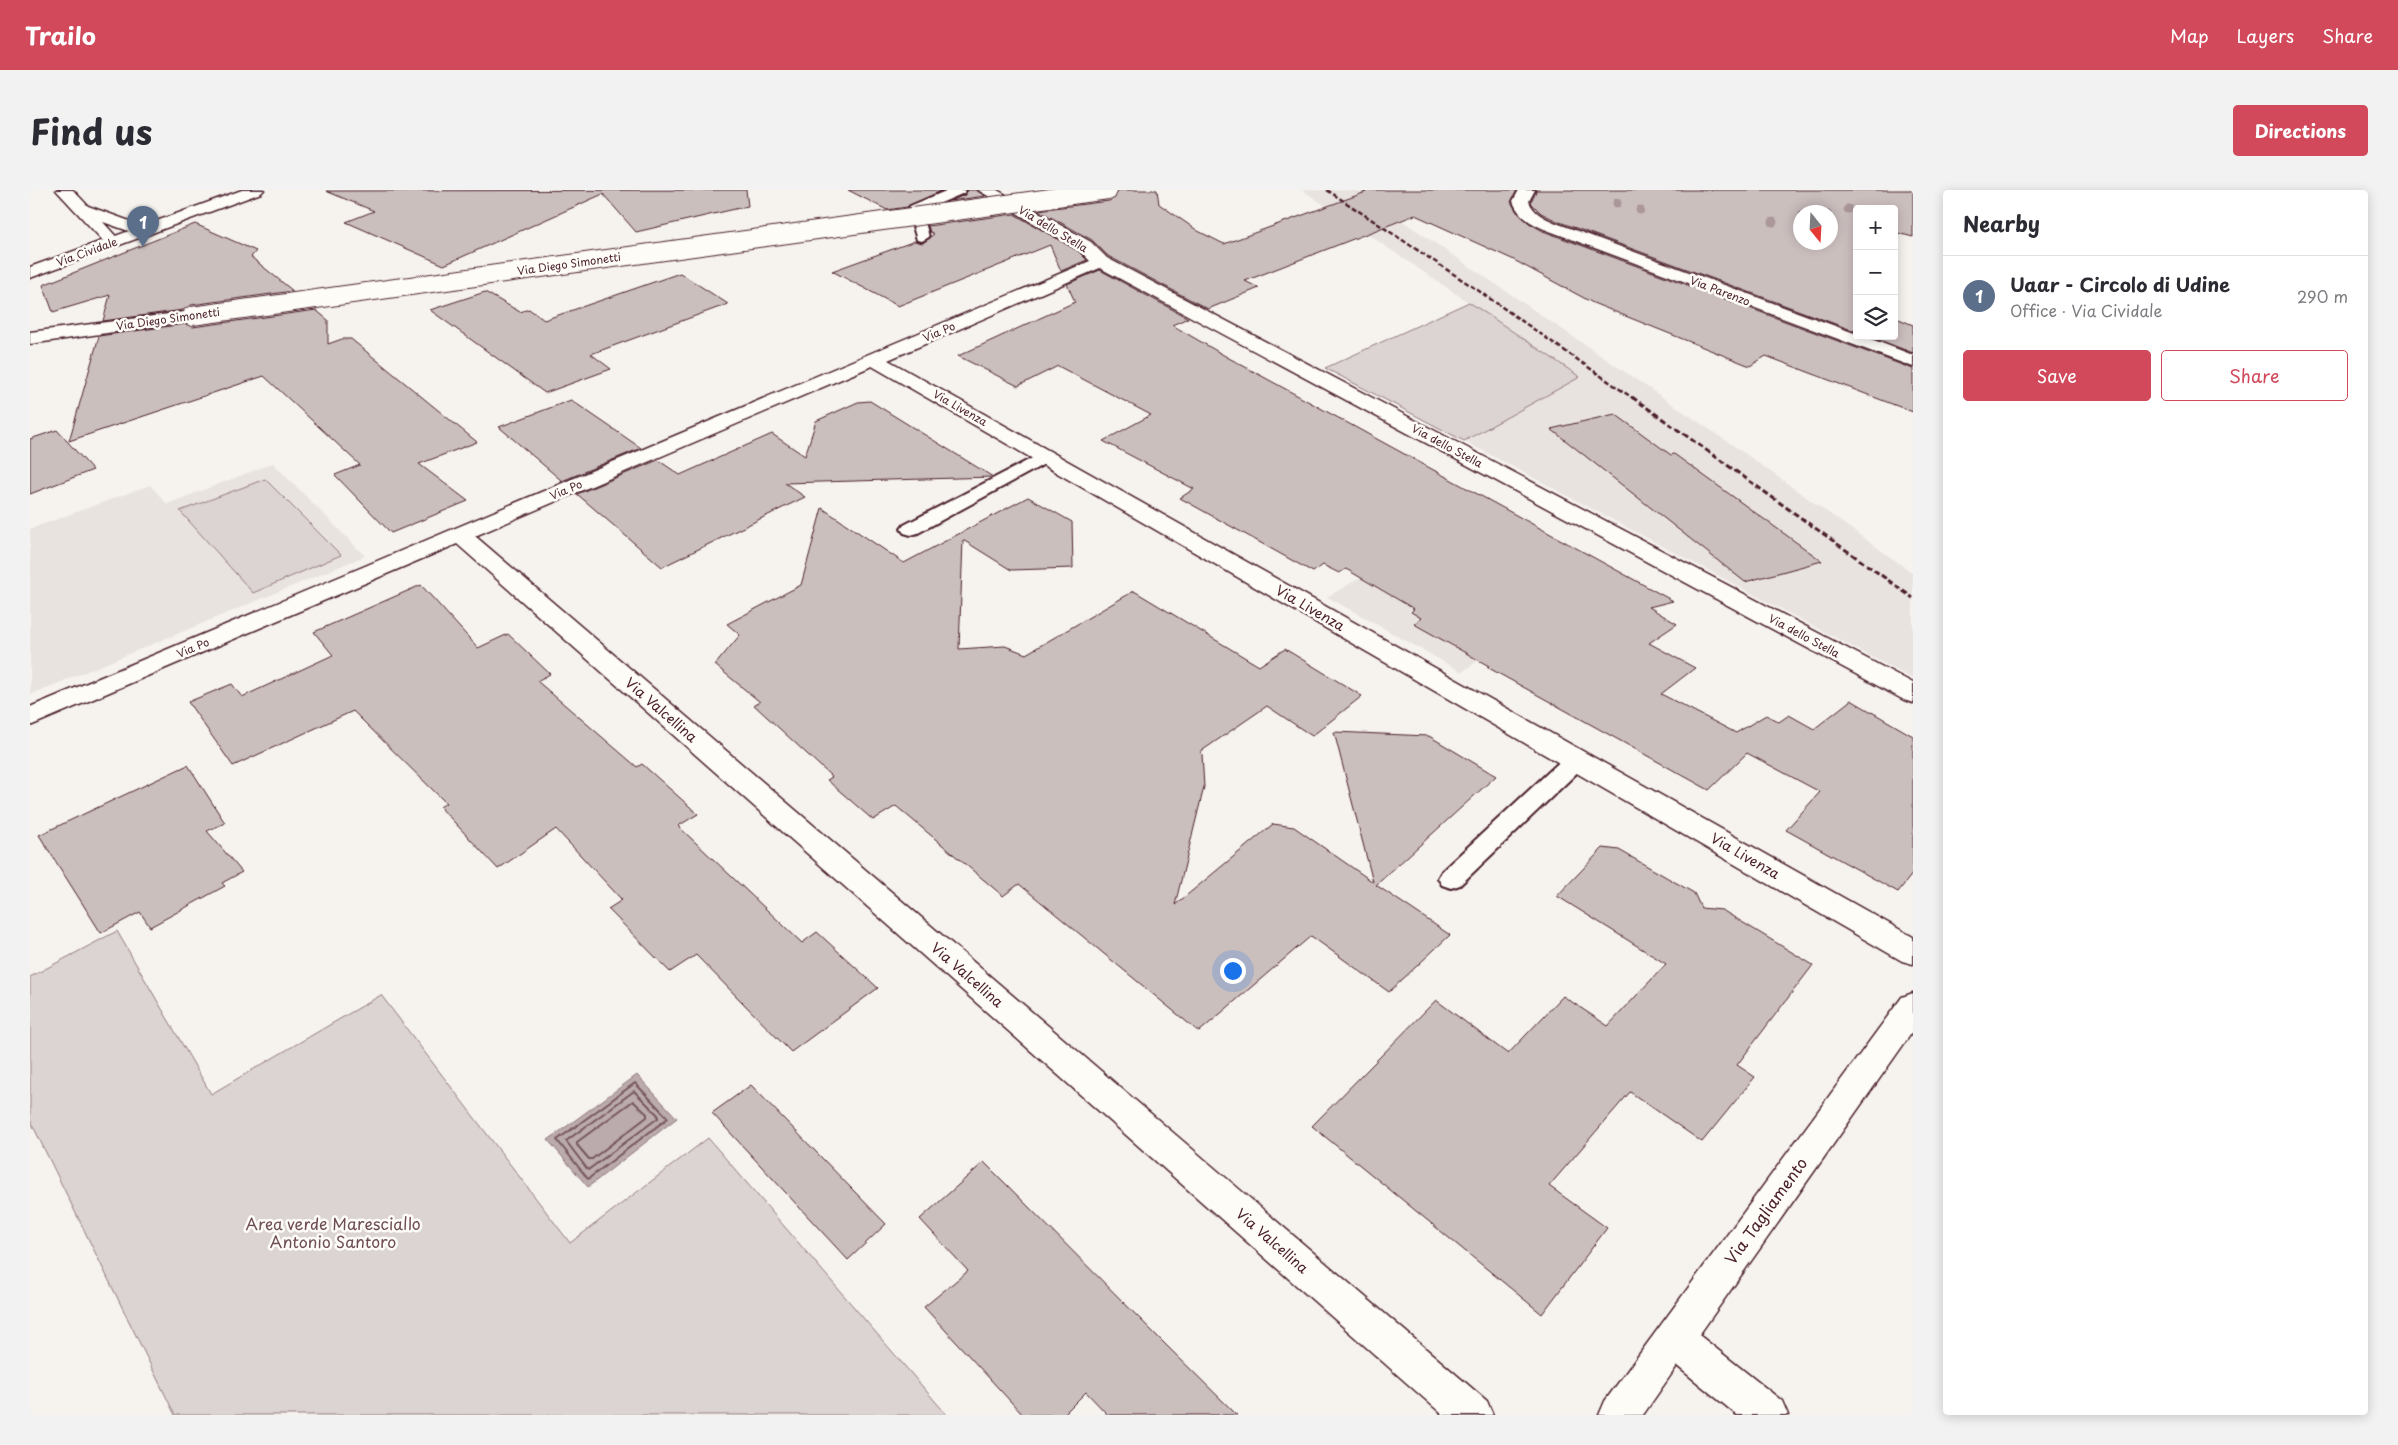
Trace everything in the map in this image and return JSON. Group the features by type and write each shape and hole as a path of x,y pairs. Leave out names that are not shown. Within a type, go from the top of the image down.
{"street":[{"path":"64,190 114,242"},
{"name":"Via Cividale","path":"30,273 256,190"},
{"name":"Via dello Stella","path":"986,190 1085,246 1101,262 1913,694"},
{"name":"Via Diego Simonetti","path":"30,338 1108,190"},
{"name":"Via Parenzo","path":"1527,190 1521,201 1529,214 1538,220 1577,237 1913,361"},
{"path":"84,209 143,232"},
{"name":"Via Po","path":"30,717 875,360 1101,262"},
{"name":"Via Livenza","path":"875,360 1913,952"},
{"name":"Via Valcellina","path":"460,535 1473,1415"},
{"name":"Via Tagliamento","path":"1620,1415 1913,1006"},
{"path":"1674,1339 1768,1415"}],"lane":[{"path":"922,237 915,209 959,190"},
{"path":"910,529 1044,456"},
{"path":"1451,878 1576,760"}],"shaded area":[{"path":"1302,190 1357,190 1743,452 1913,573 1913,679 1464,441 1579,377"},
{"path":"273,463 365,556 30,695 30,529 150,485 167,504"},
{"path":"1396,557 1566,600 1462,672 1327,597"}],"green space":[{"path":"1469,302 1580,377 1464,441 1325,368"},
{"path":"265,479 341,555 253,593 180,511"},
{"name":"Area verde Maresciallo Antonio Santoro","path":"117,931 211,1094 381,995 570,1243 708,1138 947,1415 175,1415 30,1120 30,977"}],"water":[{"path":"637,1075 677,1118 588,1187 548,1140"}],"building":[{"path":"746,190 748,206 636,232 603,194 444,265 346,222 374,211 326,191"},
{"path":"848,190 943,190 907,207 887,210"},
{"path":"968,190 976,190 985,196 950,201 965,195"},
{"path":"1118,190 1157,190 1159,204 1198,231 1224,244 1366,192 1361,190 1517,190 1511,202 1517,212 1529,223 1543,231 1913,369 1913,412 1766,356 1750,366 1593,303 1512,259 1415,215 1245,281 1259,288 1208,309 1108,256 1092,240 1038,210 1109,201 1115,198"},
{"path":"1537,190 1913,190 1913,237 1898,233 1898,205 1853,205 1853,331 1557,221 1541,213 1531,201"},
{"path":"1014,214 1078,251 1087,260 1061,271 1050,245 898,306 832,271 915,241 923,243 934,234 930,232 928,226"},
{"path":"195,224 256,251 251,257 293,291 191,305 183,310 103,321 110,295 53,312 43,285"},
{"path":"1100,270 1188,318 1172,325 1227,357 1673,601 1649,607 1677,624 1649,643 1695,668 1661,694 1736,733 1766,715 1779,722 1789,715 1814,729 1851,700 1913,736 1913,873 1898,892 1786,830 1820,792 1747,753 1709,790 1487,667 1489,666 1414,624 1421,618 1411,612 1414,609 1346,569 1339,573 1323,565 1313,572 1180,498 1194,489 1103,441 1151,415 1058,366 1018,386 958,356 1075,302 1067,284"},
{"path":"680,273 728,304 591,354 611,369 545,393 430,310 485,292 520,312 529,309 544,320"},
{"path":"316,310 328,320 328,344 342,339 351,339 477,442 419,464 468,501 391,533 335,475 360,465 264,376 69,441 99,336 185,324 193,327"},
{"path":"1898,319 1913,325 1913,353 1879,340 1898,340"},
{"path":"571,400 641,448 562,481 499,427"},
{"path":"870,401 993,477 785,483 805,497 662,567 577,494 658,460 680,475 772,434 805,456 816,421 858,402"},
{"path":"1615,414 1671,455 1674,454 1822,561 1745,582 1551,429"},
{"path":"57,430 93,470 30,494 30,439"},
{"path":"1028,497 1072,522 1073,568 1011,570 963,540 959,649 1005,646 1026,654 1134,591 1259,666 1285,649 1362,696 1312,736 1267,706 1200,752 1202,754 1204,787 1175,905 1273,824 1294,827 1373,882 1334,732 1429,736 1496,776 1376,885 1450,935 1389,992 1311,936 1199,1032 1019,884 1003,896 896,806 873,820 827,780 832,777 754,705 760,702 715,665 740,635 727,624 801,585 822,508 904,563"},
{"path":"421,585 478,648 508,634 550,674 537,681 637,767 642,764 698,814 678,826 802,943 817,932 878,988 791,1052 696,955 670,972 608,909 622,900 556,829 498,869 440,807 446,803 353,711 233,766 188,702 232,684 242,697 333,655 314,632"},
{"path":"188,765 225,823 207,831 242,872 222,883 225,886 150,927 140,912 101,933 39,835"},
{"path":"1603,848 1619,850 1694,893 1701,908 1722,910 1813,965 1737,1065 1755,1077 1702,1142 1630,1092 1549,1186 1607,1228 1542,1314 1312,1126 1436,1000 1508,1054 1563,996 1608,1026 1666,964 1557,896"},
{"path":"751,1085 886,1224 848,1260 712,1113"},
{"path":"984,1162 1237,1415 1108,1415 1086,1392 1063,1415 1023,1415 924,1307 968,1271 920,1219"}],"railway":[{"path":"1327,190 1476,289 1634,399"},
{"path":"1632,397 1913,598"}],"place":[{"name":"Uaar - Circolo di Udine","path":"143,247"}]}
